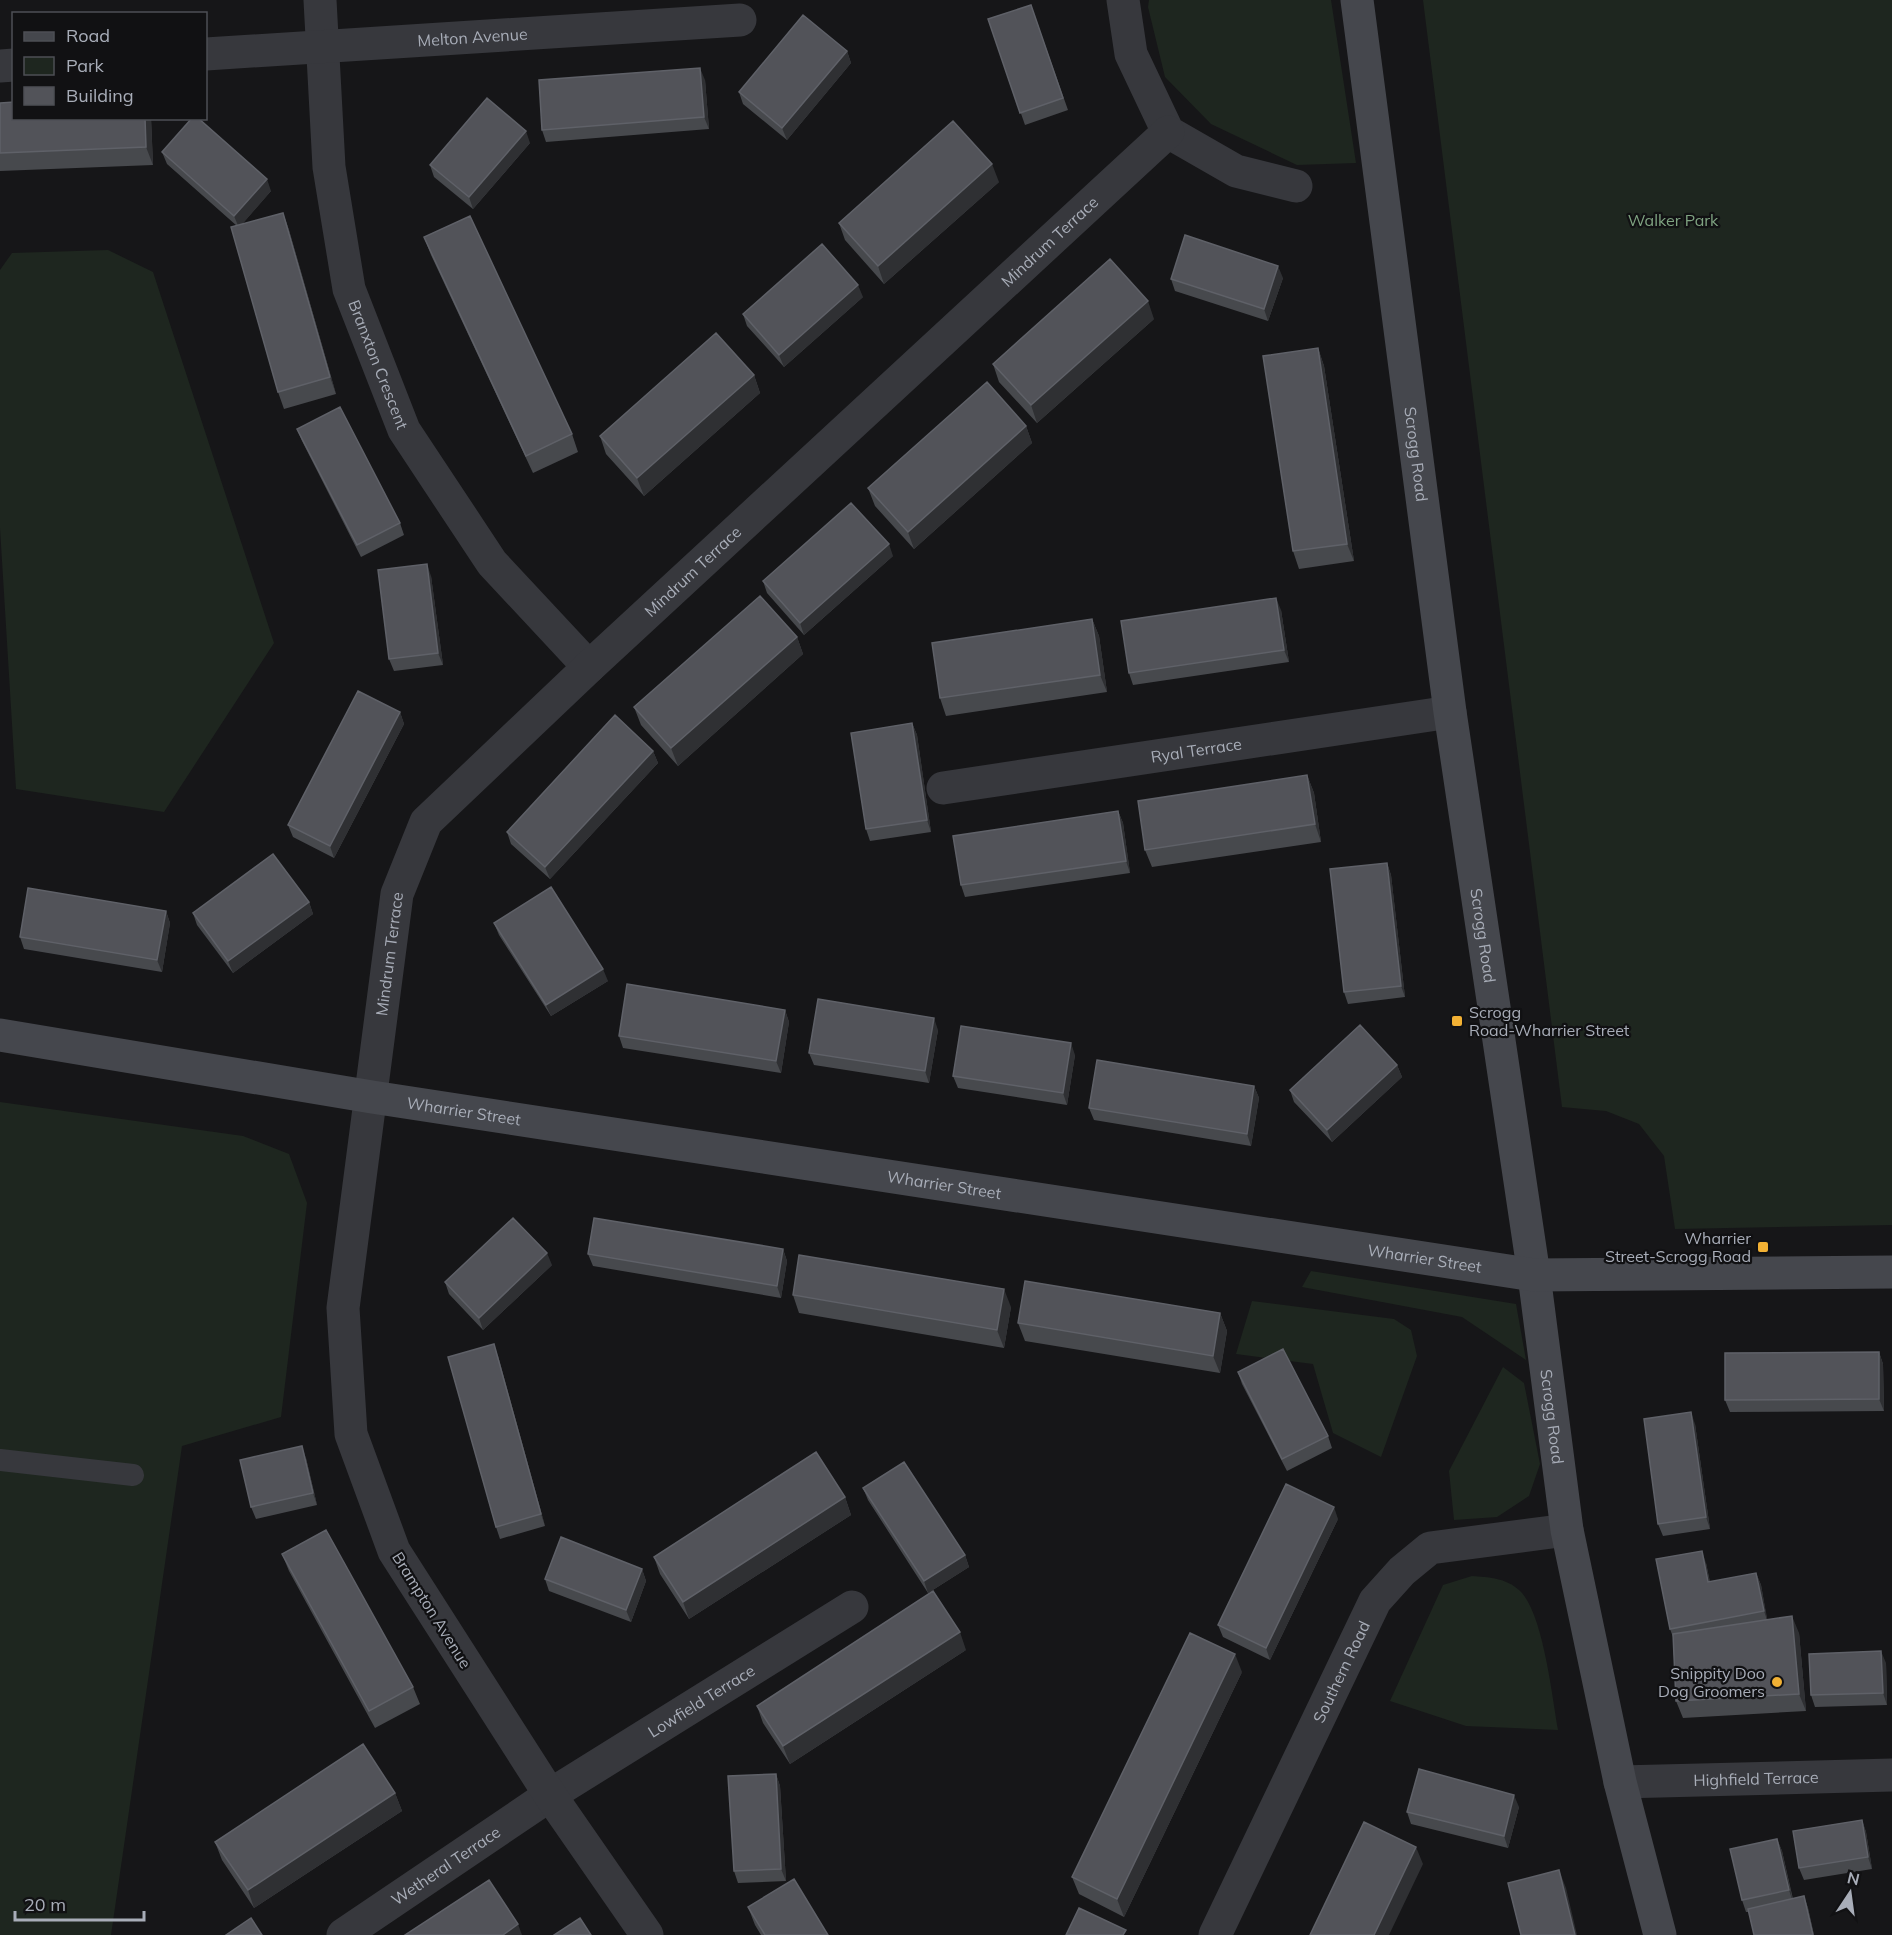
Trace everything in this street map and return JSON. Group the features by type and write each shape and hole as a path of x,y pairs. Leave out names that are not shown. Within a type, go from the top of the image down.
{"street":[{"name":"Branxton Crescent","path":"320,0 329,167 349,289 404,429 492,563 589,667"},
{"path":"1123,0 1131,54 1168,132 1236,171 1296,186"},
{"name":"Scrogg Road","path":"1357,0 1450,712 1534,1275 1567,1530 1620,1782 1660,1935"},
{"name":"Melton Avenue","path":"207,54 740,20"},
{"name":"Mindrum Terrace","path":"372,1097 397,894 426,822 589,667 1168,132"},
{"name":"Ryal Terrace","path":"943,788 1450,712"},
{"name":"Wharrier Street","path":"0,1036 372,1097 1534,1275 1892,1272"},
{"name":"Brampton Avenue","path":"372,1097 343,1308 351,1434 394,1551 550,1795 647,1935"},
{"name":"Southern Road","path":"1215,1935 1375,1601 1402,1571 1430,1548 1567,1530"},
{"name":"Lowfield Terrace","path":"550,1795 852,1606"},
{"name":"Highfield Terrace","path":"1620,1782 1892,1775"},
{"name":"Wetheral Terrace","path":"343,1935 550,1795"}],"lane":[{"path":"0,1460 133,1476"}],"green space":[{"path":"1149,0 1331,0 1356,163 1297,165 1211,124 1165,77 1148,7"},
{"name":"Walker Park","path":"1423,0 1892,0 1892,1225 1675,1229 1664,1156 1639,1124 1606,1111 1562,1107"},
{"path":"108,250 153,272 274,643 164,812 16,789 0,528 0,270 12,253"},
{"path":"0,1102 243,1136 289,1154 307,1203 281,1417 182,1446 111,1935 0,1935"},
{"path":"1311,1271 1516,1304 1526,1360 1462,1317 1302,1287"},
{"path":"1252,1301 1394,1319 1411,1330 1417,1356 1381,1457 1333,1433 1313,1364 1236,1354"},
{"path":"1503,1367 1524,1383 1540,1464 1529,1496 1497,1517 1454,1520 1449,1471"},
{"path":"1472,1576 1508,1583 1519,1590 1527,1601 1540,1635 1558,1730 1466,1726 1390,1701 1443,1585"}],"building":[{"path":"1031,5 1063,98 1020,113 988,19"},
{"path":"803,15 847,51 782,128 739,92"},
{"path":"700,68 704,117 542,130 539,80"},
{"path":"487,98 526,131 469,197 430,165"},
{"path":"12,102 12,120 145,120 146,147 0,153 0,103"},
{"path":"190,120 200,120 267,179 234,216 162,152"},
{"path":"953,121 992,164 878,266 839,223"},
{"path":"283,213 330,377 278,392 231,227"},
{"path":"470,216 572,434 526,456 424,237"},
{"path":"1185,235 1278,266 1264,309 1171,279"},
{"path":"822,244 858,285 779,355 743,314"},
{"path":"1110,259 1148,301 1031,405 993,364"},
{"path":"716,333 754,375 637,478 600,436"},
{"path":"1318,348 1347,544 1293,551 1263,356"},
{"path":"987,382 1026,426 908,532 868,488"},
{"path":"340,407 400,523 357,545 297,429"},
{"path":"851,503 889,544 800,623 763,581"},
{"path":"427,564 438,653 389,659 378,570"},
{"path":"760,596 797,637 671,748 634,707"},
{"path":"1276,598 1284,650 1129,673 1121,621"},
{"path":"1092,619 1100,675 940,698 932,643"},
{"path":"358,691 400,712 330,846 288,825"},
{"path":"615,715 653,751 545,867 507,832"},
{"path":"912,723 927,820 866,829 851,733"},
{"path":"1307,775 1315,824 1145,850 1138,801"},
{"path":"1118,811 1126,861 961,885 953,836"},
{"path":"273,854 309,902 228,961 193,913"},
{"path":"1387,863 1401,986 1344,992 1330,869"},
{"path":"551,887 603,969 546,1005 494,923"},
{"path":"28,888 166,911 157,960 20,937"},
{"path":"627,984 785,1010 776,1061 619,1036"},
{"path":"818,999 934,1018 925,1071 809,1053"},
{"path":"1360,1025 1397,1065 1327,1130 1290,1090"},
{"path":"961,1026 1071,1043 1063,1093 953,1076"},
{"path":"1097,1060 1254,1086 1247,1134 1089,1108"},
{"path":"513,1218 547,1253 479,1318 445,1282"},
{"path":"594,1218 783,1249 777,1286 588,1254"},
{"path":"799,1255 1004,1289 997,1330 793,1295"},
{"path":"1025,1281 1220,1313 1213,1356 1018,1323"},
{"path":"494,1344 541,1514 496,1527 448,1357"},
{"path":"1283,1349 1328,1436 1282,1459 1238,1372"},
{"path":"1879,1352 1879,1399 1725,1400 1725,1353"},
{"path":"1691,1412 1706,1517 1658,1524 1644,1419"},
{"path":"302,1446 313,1493 251,1507 240,1460"},
{"path":"816,1452 845,1497 683,1602 654,1557"},
{"path":"904,1462 965,1555 924,1581 863,1488"},
{"path":"1286,1484 1334,1507 1266,1648 1218,1625"},
{"path":"326,1530 413,1687 369,1711 282,1554"},
{"path":"561,1537 642,1569 626,1610 545,1579"},
{"path":"1702,1551 1708,1582 1756,1573 1764,1611 1670,1629 1656,1559"},
{"path":"933,1591 960,1632 783,1746 757,1706"},
{"path":"1792,1616 1799,1694 1676,1701 1673,1634"},
{"path":"1190,1633 1235,1654 1117,1899 1072,1877"},
{"path":"1881,1651 1883,1693 1811,1695 1809,1654"},
{"path":"363,1744 395,1793 248,1890 215,1842"},
{"path":"1419,1769 1514,1795 1504,1836 1407,1812"},
{"path":"776,1774 781,1869 734,1871 728,1776"},
{"path":"1862,1820 1868,1857 1799,1868 1793,1831"},
{"path":"1364,1822 1416,1847 1374,1935 1310,1935"},
{"path":"1777,1839 1789,1890 1742,1900 1730,1849"},
{"path":"1559,1870 1575,1935 1521,1935 1508,1883"},
{"path":"794,1879 828,1935 765,1935 748,1907"},
{"path":"489,1880 518,1924 503,1935 405,1935"},
{"path":"1804,1896 1813,1935 1754,1935 1748,1909"},
{"path":"1079,1908 1126,1930 1123,1935 1066,1935"},
{"path":"251,1918 262,1935 226,1935"},
{"path":"580,1918 591,1935 554,1935"}],"place":[{"name":"Scrogg Road-Wharrier Street","path":"1457,1021"},
{"name":"Wharrier Street-Scrogg Road","path":"1763,1247"},
{"name":"Snippity Doo Dog Groomers","path":"1777,1682"}]}
